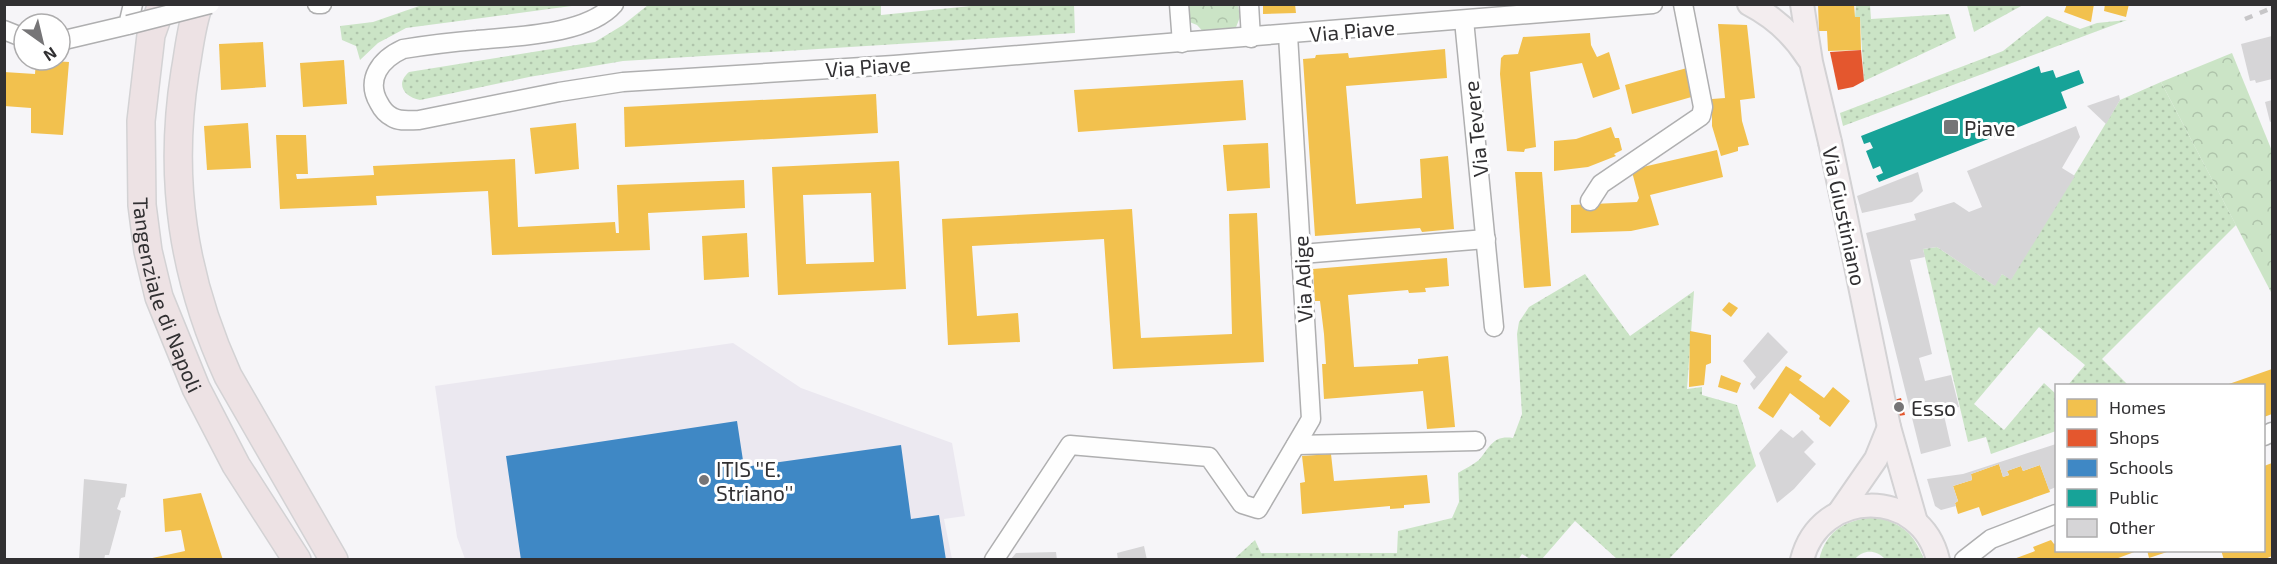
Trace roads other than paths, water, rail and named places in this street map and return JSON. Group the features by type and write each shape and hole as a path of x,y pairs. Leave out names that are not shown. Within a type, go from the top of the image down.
{"highway":[{"name":"Tangenziale di Napoli","path":"162,4 151,35 141,121 142,205 148,251 156,285 196,388 236,465 297,560"},
{"name":"Tangenziale di Napoli","path":"199,4 182,92 177,160 184,240 192,279 214,346 228,375 334,560"}],"main road":[{"path":"1749,4 1780,24 1799,44 1810,62"},
{"name":"Via Giustiniano","path":"1802,4 1810,62 1830,142 1889,427 1916,522"},
{"path":"1802,560 1816,530 1840,511 1876,459 1889,427"},
{"path":"1840,511 1859,505 1880,505 1899,511 1916,522 1928,535 1938,560"}],"street":[{"path":"128,25 133,4"},
{"path":"72,38 210,4"},
{"name":"Via Piave","path":"614,4 605,13 579,25 537,33 403,49 389,55 374,75 374,93 383,110 390,117 402,121 419,120 623,81 885,66 1288,35 1473,15 1653,4"},
{"path":"1179,4 1182,43"},
{"path":"1249,4 1251,38"},
{"path":"1590,201 1601,184 1701,116 1703,107 1683,4"},
{"name":"Via Tevere","path":"1473,15 1486,238 1494,327"},
{"name":"Via Adige","path":"994,560 1070,445 1209,457 1242,504 1258,509 1311,419 1288,35"},
{"path":"1301,254 1486,238"},
{"path":"1296,445 1476,441"},
{"path":"1964,560 1991,539 2055,514"}],"railway":[{"path":"2245,19 2272,8"}],"place":[{"name":"Piave","path":"1951,127"},
{"name":"Esso","path":"1899,407"},
{"name":"ITIS ''E. Striano''","path":"704,480"}]}
